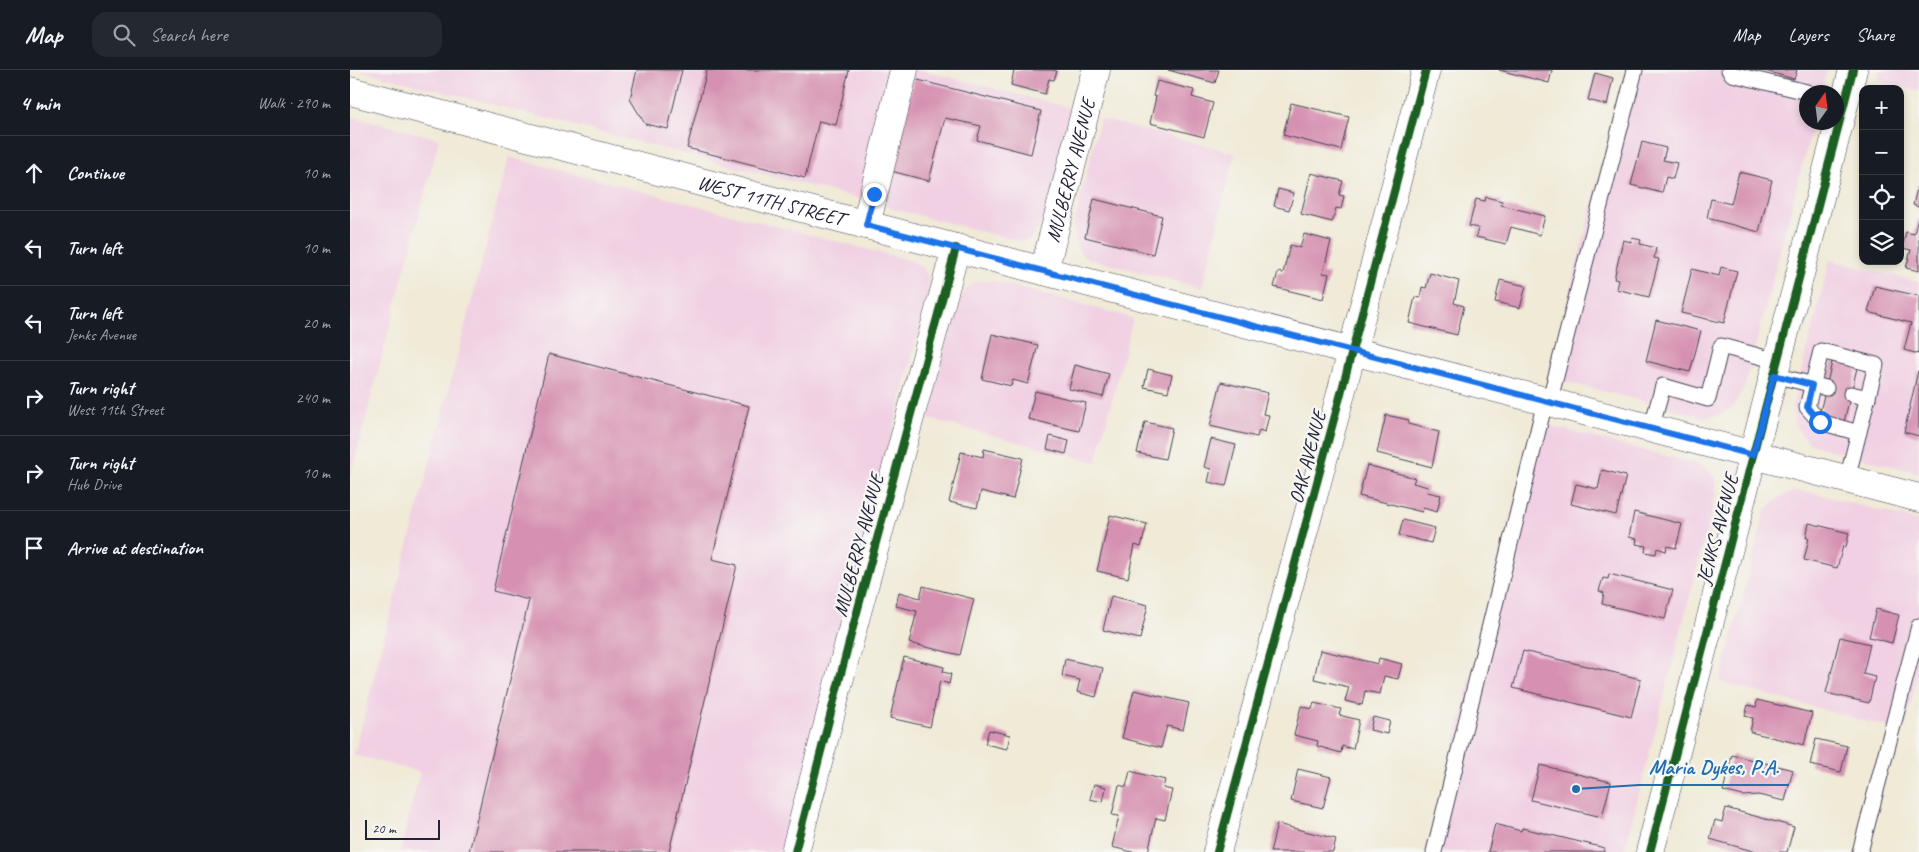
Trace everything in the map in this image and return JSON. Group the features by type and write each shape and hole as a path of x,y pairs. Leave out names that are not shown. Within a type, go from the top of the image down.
{"street":[{"path":"866,225 904,70"},
{"name":"MULBERRY AVENUE","path":"1044,271 1096,70"},
{"name":"OAK AVENUE","path":"1217,852 1426,70"},
{"name":"JENKS AVENUE","path":"1844,92 1853,70"},
{"name":"WEST 11TH STREET","path":"351,94 956,248 1919,498"},
{"name":"JENKS AVENUE","path":"1650,852 1776,368 1834,130"},
{"name":"MULBERRY AVENUE","path":"794,852 956,248"}],"lane":[{"path":"1434,852 1547,402 1636,70"},
{"path":"1729,70 1732,74 1799,90"},
{"path":"1651,429 1663,386 1708,399 1721,346 1819,386"},
{"path":"1848,479 1876,365 1821,351 1819,386 1807,407 1820,422 1859,433"},
{"path":"1851,394 1868,398"},
{"path":"1860,852 1919,626"}],"shaded area":[{"path":"358,70 894,70 861,199"},
{"path":"913,70 921,70 1078,110 1044,221 1033,237 1024,241 1016,240 890,208 885,203"},
{"path":"1627,70 1827,70 1823,85 1799,85 1799,130 1811,130 1745,386 1733,407 1719,415 1703,417 1548,377"},
{"path":"1880,70 1919,70 1919,91 1904,87 1904,85 1877,80"},
{"path":"350,116 439,139 350,478"},
{"path":"1100,119 1235,153 1202,288 1090,259 1082,255 1078,249 1074,237 1074,225"},
{"path":"509,157 912,261 922,267 928,276 929,293 782,852 400,852 420,772 354,755"},
{"path":"1830,260 1919,282 1919,473 1819,447 1809,443 1795,426 1792,408"},
{"path":"993,281 1133,318 1096,462 921,417 953,311 966,289 974,282"},
{"path":"1535,422 1704,466 1715,477 1716,494 1624,852 1427,852"},
{"path":"1797,491 1809,492 1919,521 1919,671 1903,731 1720,682 1766,509 1781,496"}],"building":[{"path":"637,70 682,70 668,129 645,124 630,99"},
{"path":"707,70 849,70 836,125 819,121 805,178 687,148"},
{"path":"1014,70 1057,71 1054,80 1049,79 1045,94 1011,85"},
{"path":"1168,70 1219,70 1215,83"},
{"path":"1499,70 1552,70 1549,83"},
{"path":"1762,70 1797,70 1794,79"},
{"path":"1595,73 1613,78 1607,105 1588,100"},
{"path":"914,79 1041,111 1031,154 977,140 981,126 945,118 929,181 891,171"},
{"path":"1157,81 1194,90 1192,97 1213,103 1204,137 1150,123 1156,97 1153,96"},
{"path":"1291,103 1349,117 1341,150 1283,135"},
{"path":"1642,142 1666,148 1663,160 1677,163 1673,179 1666,177 1662,193 1631,185"},
{"path":"1739,172 1772,180 1759,232 1707,218 1711,199 1731,204"},
{"path":"1311,173 1343,181 1339,195 1344,196 1341,209 1336,208 1332,222 1301,214"},
{"path":"1919,184 1919,207 1913,205"},
{"path":"1278,189 1294,193 1289,210 1274,206"},
{"path":"1486,197 1502,201 1501,205 1545,216 1540,235 1511,227 1506,244 1476,237 1478,228 1469,226 1476,199 1485,201"},
{"path":"1094,199 1162,216 1153,254 1085,237"},
{"path":"1919,218 1919,271 1906,268 1911,250 1904,248 1904,240 1906,232 1914,234"},
{"path":"1304,234 1331,241 1323,273 1329,274 1323,299 1274,287 1278,272 1283,273 1290,245 1300,248"},
{"path":"1632,238 1641,240 1640,244 1656,248 1654,258 1659,259 1649,297 1616,289 1618,280 1614,279 1623,240 1631,242"},
{"path":"1721,267 1737,271 1724,323 1681,313 1692,269 1719,276"},
{"path":"1430,273 1459,281 1454,303 1464,306 1457,335 1409,323 1415,297 1420,298 1422,287 1426,288"},
{"path":"1500,280 1526,286 1520,308 1495,302"},
{"path":"1875,286 1919,296 1919,354 1904,350 1911,323 1868,312"},
{"path":"1656,320 1701,331 1690,372 1646,361"},
{"path":"992,334 1038,345 1028,384 1013,380 1011,386 982,379"},
{"path":"549,354 749,406 712,559 737,565 669,852 469,852 529,600 493,591"},
{"path":"1832,362 1857,368 1844,422 1819,416"},
{"path":"1075,365 1109,374 1103,397 1069,389"},
{"path":"1148,369 1172,375 1168,392 1144,387"},
{"path":"1919,371 1919,436 1904,432"},
{"path":"1221,382 1268,393 1263,414 1269,415 1265,432 1259,430 1257,437 1210,426"},
{"path":"1035,391 1086,403 1079,431 1028,419"},
{"path":"1386,415 1409,420 1408,424 1439,432 1432,467 1377,453"},
{"path":"1145,422 1172,428 1165,459 1137,453"},
{"path":"1050,436 1069,441 1066,454 1047,449"},
{"path":"1211,439 1236,445 1226,486 1208,482 1211,469 1204,467"},
{"path":"984,449 1023,458 1013,499 981,491 977,508 949,502 961,452 983,457"},
{"path":"1367,465 1415,478 1413,483 1428,487 1427,492 1441,495 1437,512 1423,508 1422,512 1359,496"},
{"path":"1602,470 1626,476 1616,515 1571,504 1576,484 1598,489"},
{"path":"1634,512 1682,524 1676,548 1667,546 1666,551 1657,548 1656,554 1645,552 1646,546 1636,544 1637,539 1629,537"},
{"path":"1110,515 1147,524 1141,547 1135,545 1128,578 1097,571"},
{"path":"1403,520 1435,528 1431,543 1399,535"},
{"path":"1809,523 1849,533 1846,547 1843,546 1837,568 1804,560 1809,538 1806,538"},
{"path":"1609,574 1673,590 1665,619 1602,604 1604,593 1599,591 1603,578 1608,579"},
{"path":"923,586 974,599 960,655 909,643 917,611 896,606 899,592 920,598"},
{"path":"1111,596 1148,605 1140,639 1103,630"},
{"path":"1876,609 1899,615 1892,643 1869,637"},
{"path":"1840,637 1870,644 1863,674 1875,677 1869,703 1826,693"},
{"path":"1320,650 1378,664 1379,658 1402,664 1398,679 1384,676 1380,694 1365,691 1362,705 1345,701 1349,687 1314,679"},
{"path":"1523,651 1641,679 1631,717 1513,688"},
{"path":"904,657 944,667 943,672 951,674 949,684 940,681 930,727 890,718"},
{"path":"1065,659 1103,668 1096,697 1077,692 1080,680 1062,676"},
{"path":"1134,690 1189,703 1183,730 1167,726 1161,748 1122,738"},
{"path":"1757,700 1812,713 1804,745 1750,732 1753,718 1745,716 1748,705 1756,707"},
{"path":"1314,703 1341,709 1339,715 1359,720 1353,749 1342,746 1341,753 1317,746 1318,741 1294,735 1301,706 1312,709"},
{"path":"1373,717 1390,721 1387,734 1370,730"},
{"path":"989,730 1010,735 1007,749 985,744"},
{"path":"1816,739 1847,746 1841,772 1810,765"},
{"path":"1732,755 1793,770 1785,801 1758,795 1743,796 1723,791"},
{"path":"1540,765 1611,782 1602,817 1531,800"},
{"path":"1298,769 1331,777 1323,808 1291,801"},
{"path":"1130,771 1165,780 1163,788 1172,790 1165,820 1156,818 1148,852 1132,852 1112,847 1119,816 1112,815 1119,785 1126,787"},
{"path":"1094,784 1106,787 1103,802 1090,799"},
{"path":"1726,808 1794,827 1787,852 1756,852 1710,839 1715,820 1722,822"},
{"path":"1277,824 1336,839 1333,852 1270,852"},
{"path":"1495,824 1521,831 1522,828 1605,848 1604,852 1488,852"}],"cycle path":[{"path":"1217,852 1426,70"},
{"path":"1650,852 1853,70"},
{"path":"795,852 853,627 956,248"}],"place":[{"name":"Maria Dykes, P.A.","path":"1576,789"}],"route":[{"path":"874,194 866,225 1753,455 1774,375 1812,385 1807,407 1820,422"}]}
